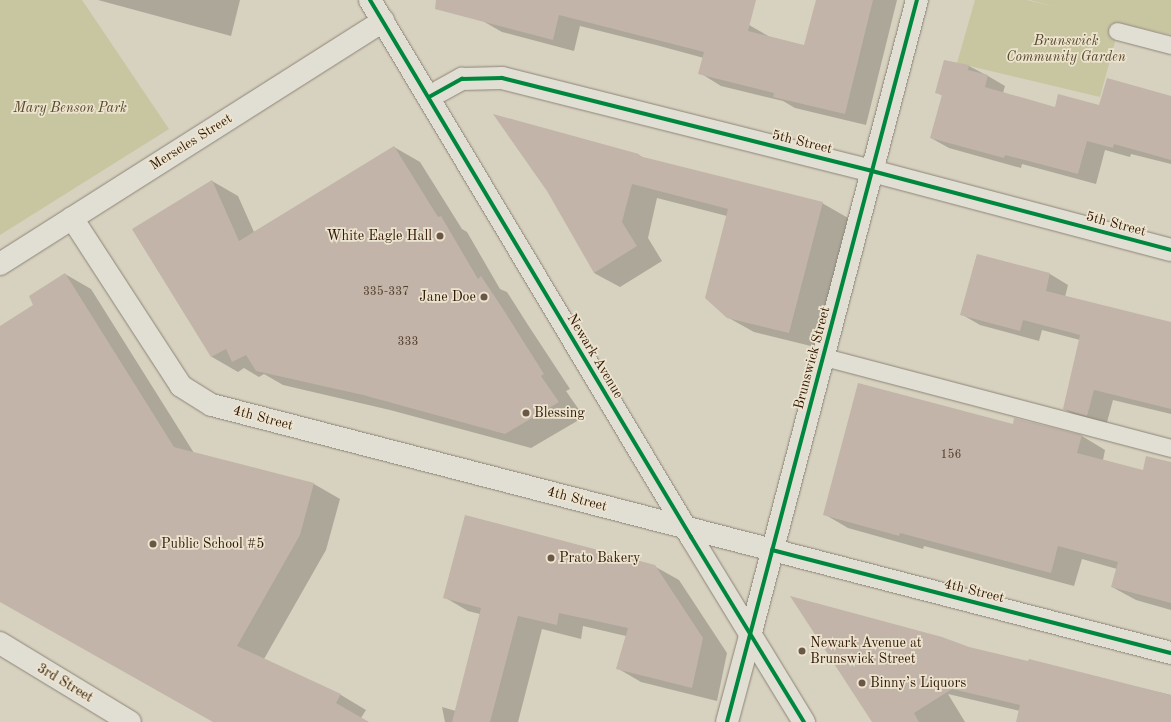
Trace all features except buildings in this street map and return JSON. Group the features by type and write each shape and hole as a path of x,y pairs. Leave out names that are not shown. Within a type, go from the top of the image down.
{"street":[{"name":"Newark Avenue","path":"370,0 750,636 804,722"},
{"name":"Brunswick Street","path":"727,722 917,0"},
{"name":"Merseles Street","path":"0,264 383,21"},
{"name":"5th Street","path":"429,97 462,79 502,78 872,171 1171,250"},
{"name":"4th Street","path":"72,218 181,386 212,405 1171,653"},
{"name":"3rd Street","path":"0,643 130,722"}],"lane":[{"path":"1117,31 1171,45"},
{"path":"824,357 1171,448"}],"green space":[{"name":"Mary Benson Park","path":"0,0 82,0 169,129 0,235"},
{"name":"Brunswick Community Garden","path":"975,0 1027,0 1056,7 1030,0 1171,0 1171,35 1120,23 1100,97 957,63"}],"cycle path":[{"path":"370,0 691,537 804,722"},
{"path":"727,722 917,0"},
{"path":"429,97 462,79 502,78 872,171 1171,250"},
{"path":"772,550 1171,653"}],"place":[{"name":"White Eagle Hall","path":"440,236"},
{"name":"Jane Doe","path":"484,297"},
{"name":"Blessing","path":"526,413"},
{"name":"Public School #5","path":"153,544"},
{"name":"Prato Bakery","path":"551,558"},
{"name":"Newark Avenue at Brunswick Street","path":"802,651"},
{"name":"Binny’s Liquors","path":"862,683"}]}
